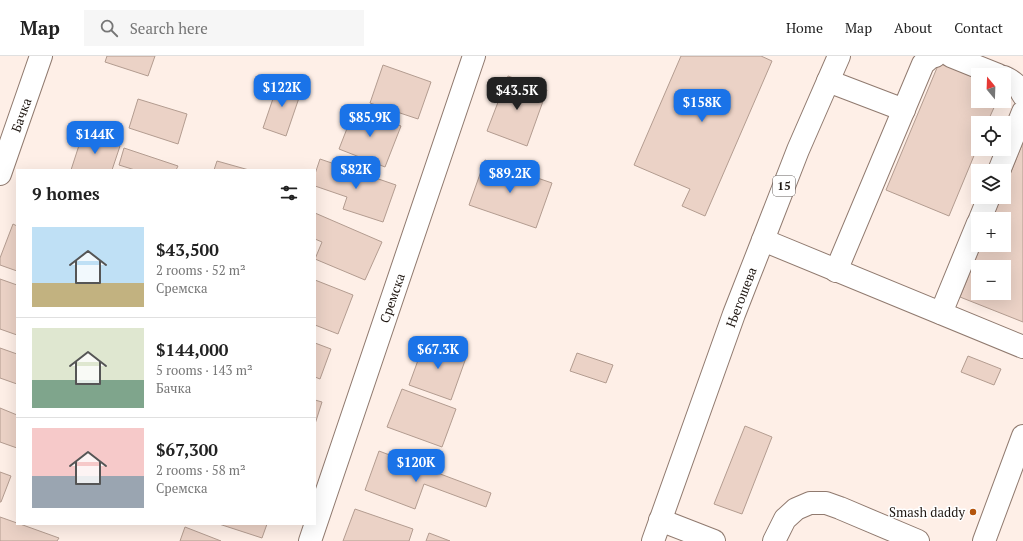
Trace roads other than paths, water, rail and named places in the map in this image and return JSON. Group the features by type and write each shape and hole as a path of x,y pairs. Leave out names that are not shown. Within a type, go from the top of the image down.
{"street":[{"name":"Бачка","path":"0,174 41,56"},
{"name":"Сремска","path":"316,523 474,56"},
{"name":"Његошева","path":"653,541 734,314 798,150 839,56"},
{"path":"836,270 923,64 934,56"},
{"path":"951,56 981,68"},
{"path":"1011,80 1021,90 1023,95"},
{"path":"828,81 904,110"},
{"path":"1002,164 1023,112"},
{"path":"763,240 1023,347"},
{"path":"941,314 971,240"},
{"path":"984,541 1023,436"},
{"path":"774,541 785,519 796,509 810,503 826,503 918,541"},
{"path":"660,520 714,541"},
{"name":"Сремска","path":"310,541 315,525"}],"place":[{"name":"Smash daddy","path":"973,512"}]}
